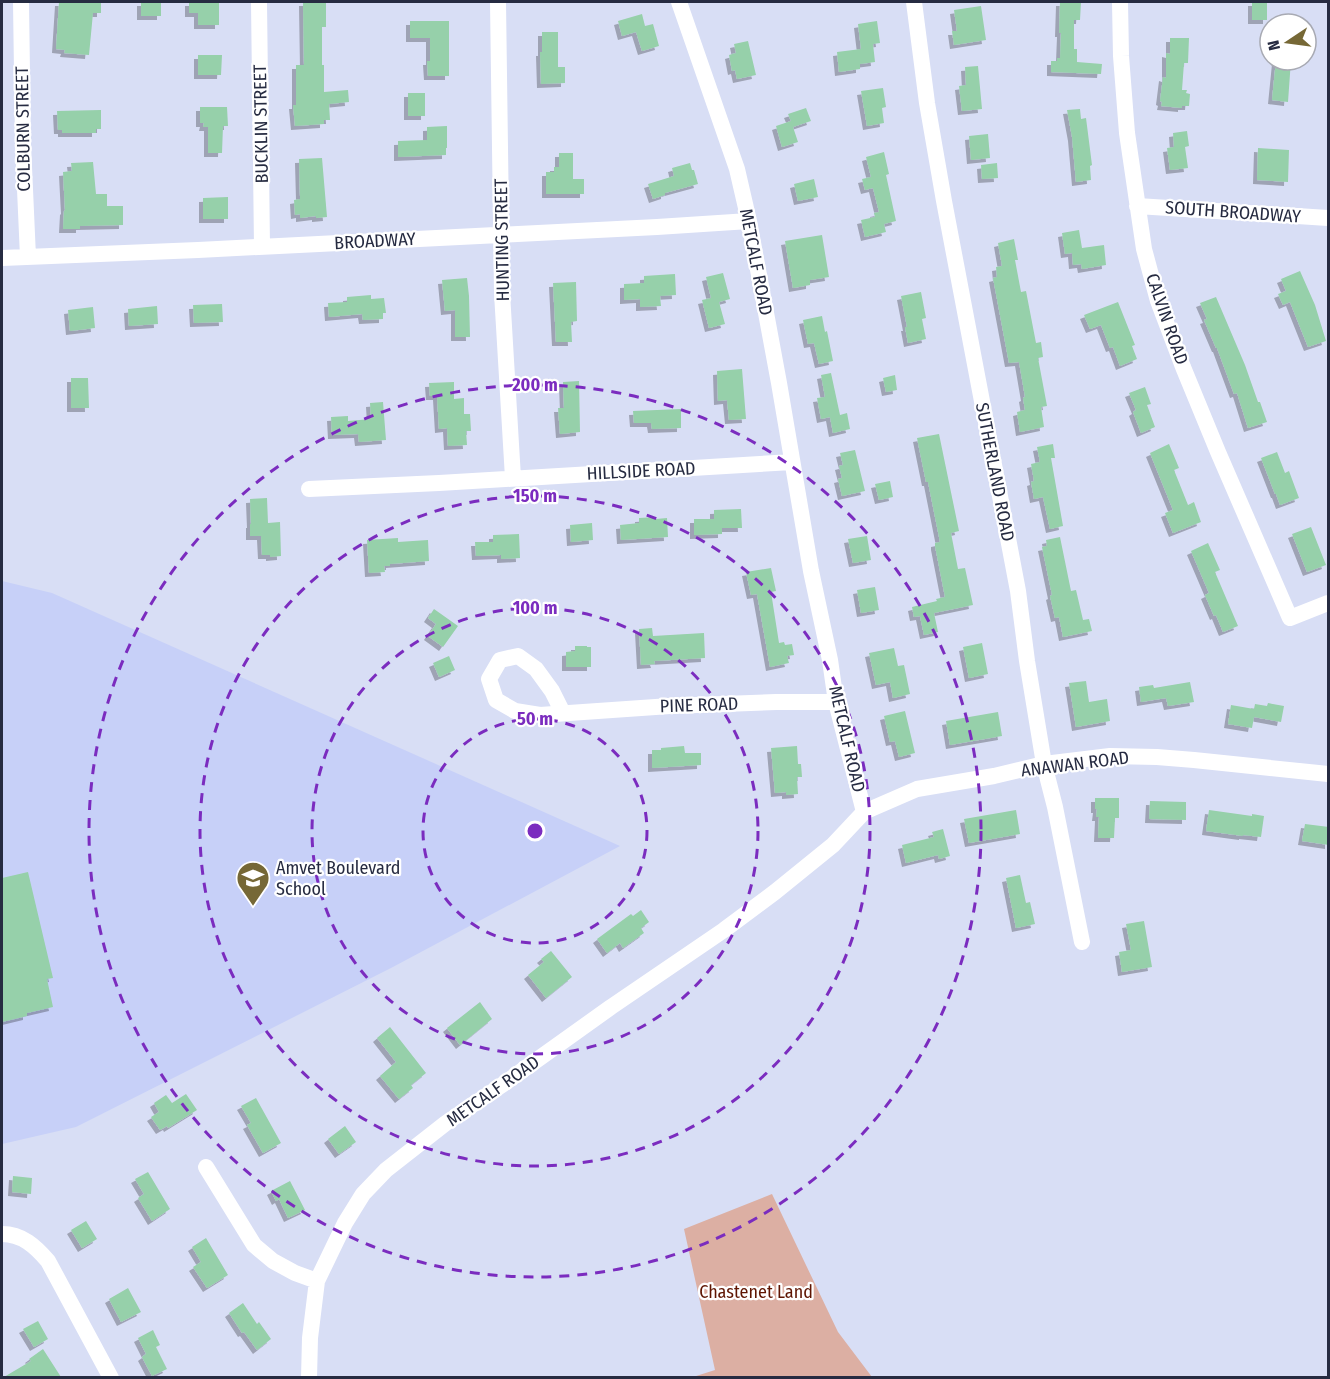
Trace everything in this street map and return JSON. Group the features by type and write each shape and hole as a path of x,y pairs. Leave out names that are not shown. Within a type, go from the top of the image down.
{"street":[{"name":"COLBURN STREET","path":"21,2 23,144 28,257"},
{"name":"BUCKLIN STREET","path":"259,2 262,247"},
{"name":"HUNTING STREET","path":"498,2 502,293 513,478"},
{"name":"METCALF ROAD","path":"309,1377 310,1338 317,1281 345,1223 363,1194 386,1170 446,1123 775,892 833,845 864,812 836,702 749,221 737,169 679,2"},
{"name":"SUTHERLAND ROAD","path":"914,2 927,104 1018,591 1044,764 1082,942"},
{"name":"CALVIN ROAD","path":"1120,2 1121,56 1127,133 1144,249 1158,301 1223,463 1290,618 1329,603"},
{"name":"SOUTH BROADWAY","path":"1137,206 1329,214"},
{"name":"BROADWAY","path":"2,258 262,247 749,221"},
{"name":"HILLSIDE ROAD","path":"309,489 792,462"},
{"name":"PINE ROAD","path":"563,713 670,706 836,702"},
{"name":"ANAWAN ROAD","path":"864,812 917,789 994,776 1044,764 1110,756 1194,760 1329,774"},
{"path":"206,1167 254,1245 273,1262 317,1281"},
{"path":"2,1234 10,1234 23,1239 37,1248 48,1261 111,1377"}],"shaded area":[{"name":"Amvet Boulevard School","path":"2,581 52,593 620,846 391,968 76,1127 2,1144"}],"green space":[{"name":"Chastenet Land","path":"772,1194 838,1332 872,1377 693,1377 715,1370 684,1229"}],"building":[{"path":"59,2 101,2 101,13 93,13 89,55 64,53 65,50 56,49"},
{"path":"141,2 161,2 161,16 141,16"},
{"path":"189,2 219,2 219,25 198,25 198,13 189,13"},
{"path":"303,2 326,2 326,27 322,27 324,92 348,90 349,102 329,104 330,120 324,120 324,124 295,126 293,105 296,105 296,65 304,65"},
{"path":"1060,2 1081,2 1080,20 1074,20 1074,49 1077,49 1077,62 1102,64 1101,74 1051,72 1051,61 1057,61 1057,58 1060,58"},
{"path":"1252,2 1267,2 1267,12 1258,12 1258,20 1252,20"},
{"path":"981,6 986,40 954,45 952,31 957,31 954,10"},
{"path":"642,14 645,26 653,24 659,46 642,51 636,32 622,36 618,21"},
{"path":"410,21 449,21 449,76 428,76 430,38 410,38"},
{"path":"877,21 880,43 873,44 875,62 860,64 860,69 839,72 837,52 861,49 858,24"},
{"path":"542,32 558,32 558,67 565,67 565,83 541,84"},
{"path":"1170,38 1189,38 1188,63 1184,63 1182,90 1187,90 1186,93 1190,94 1189,106 1182,106 1182,108 1161,106 1160,101 1163,77 1166,78 1166,53 1170,54"},
{"path":"748,41 756,75 737,79 735,70 732,71 729,55 736,53 734,44"},
{"path":"198,55 222,55 221,75 198,75"},
{"path":"978,66 982,109 962,111 959,86 966,85 965,67"},
{"path":"1275,72 1290,72 1288,102 1272,100"},
{"path":"883,88 886,107 882,108 884,123 867,126 861,91"},
{"path":"408,93 425,93 425,116 408,116"},
{"path":"200,107 227,107 228,126 223,126 222,153 208,153 208,127 203,127 204,123 200,123"},
{"path":"806,108 811,121 793,127 798,142 782,147 776,126 791,121 788,114"},
{"path":"1080,109 1081,119 1086,118 1092,165 1090,166 1091,180 1076,182 1067,110"},
{"path":"101,110 101,129 96,129 96,133 62,133 62,130 58,130 57,111"},
{"path":"447,126 446,155 398,157 398,141 427,140 427,127"},
{"path":"1187,131 1189,146 1185,147 1188,168 1170,170 1167,148 1174,147 1173,133"},
{"path":"988,134 990,158 971,160 969,136"},
{"path":"1258,148 1289,150 1288,182 1257,180"},
{"path":"884,152 889,174 886,175 896,221 884,224 886,232 865,237 861,220 875,217 874,213 879,212 873,188 865,190 862,179 871,177 866,157"},
{"path":"559,153 573,153 573,179 584,179 584,194 546,194 546,172 554,172 554,167 559,167"},
{"path":"322,158 327,217 300,218 300,214 295,215 294,200 300,199 299,159"},
{"path":"93,162 96,194 107,194 107,206 123,206 123,225 80,226 80,229 63,229 65,210 63,172 72,171 71,163"},
{"path":"690,163 698,184 665,193 653,199 648,184 674,176 672,168"},
{"path":"997,163 998,178 982,179 981,165"},
{"path":"814,179 818,197 798,201 794,184"},
{"path":"228,197 228,219 203,219 203,198"},
{"path":"1079,230 1082,248 1104,245 1106,265 1082,269 1081,264 1073,265 1072,253 1065,254 1062,233"},
{"path":"822,235 829,277 810,280 810,285 793,288 785,241"},
{"path":"1014,239 1021,292 1026,291 1036,343 1041,342 1043,357 1038,358 1047,406 1041,407 1044,427 1020,432 1017,412 1025,410 1023,398 1025,397 1019,362 1009,363 993,278 997,277 996,267 1002,266 998,243"},
{"path":"1300,271 1315,305 1326,341 1308,347 1290,302 1283,305 1278,294 1286,291 1281,279"},
{"path":"723,273 730,299 719,302 725,324 709,328 702,300 711,298 706,277"},
{"path":"675,274 676,295 660,296 661,306 640,307 640,299 624,300 624,284 644,283 644,276"},
{"path":"467,278 470,337 455,337 455,310 445,311 442,280"},
{"path":"576,282 577,321 571,322 572,342 556,342 553,283"},
{"path":"921,292 926,318 922,319 926,339 908,343 901,296"},
{"path":"371,295 371,299 384,298 386,313 383,313 383,319 363,320 362,314 329,317 328,303 347,302 347,297"},
{"path":"1216,297 1267,422 1248,428 1237,393 1234,394 1204,320 1207,319 1200,303"},
{"path":"1118,302 1135,345 1132,346 1137,359 1120,366 1101,325 1090,329 1084,315"},
{"path":"222,304 223,322 194,323 193,305"},
{"path":"157,306 158,324 129,326 128,309"},
{"path":"93,307 95,328 70,331 68,310"},
{"path":"822,316 833,361 819,364 814,343 808,344 803,320"},
{"path":"742,369 746,419 729,420 727,400 718,401 717,371"},
{"path":"831,373 840,415 847,413 850,429 833,433 830,417 821,419 817,398 825,397 821,375"},
{"path":"895,375 897,390 886,392 883,378"},
{"path":"71,378 88,378 89,408 71,408"},
{"path":"579,381 580,432 560,434 558,408 564,408 563,382"},
{"path":"454,382 454,399 464,398 464,414 470,414 471,431 466,431 467,445 448,446 447,428 439,429 437,396 430,396 429,383"},
{"path":"1145,387 1151,404 1147,405 1155,427 1141,433 1133,412 1136,410 1129,393"},
{"path":"383,402 386,440 359,442 358,434 332,435 331,417 348,416 348,421 371,419 370,403"},
{"path":"681,409 681,428 652,429 651,423 634,423 633,411"},
{"path":"939,434 959,531 951,533 958,569 965,568 973,605 934,613 938,632 924,635 920,616 914,617 912,607 945,597 935,546 935,543 940,542 917,438"},
{"path":"1053,444 1055,458 1051,458 1063,526 1050,529 1043,497 1034,499 1031,464 1040,462 1037,447"},
{"path":"1169,444 1179,468 1174,470 1188,505 1194,502 1201,522 1173,533 1165,513 1173,510 1150,453"},
{"path":"855,450 865,491 842,496 838,479 842,478 839,466 843,465 840,453"},
{"path":"1277,452 1285,473 1289,471 1299,498 1280,505 1261,458"},
{"path":"890,481 893,497 879,500 875,484"},
{"path":"267,498 268,523 280,522 281,556 262,555 261,536 250,536 250,499"},
{"path":"741,509 742,528 722,528 722,534 694,535 694,519 714,519 714,510"},
{"path":"656,517 656,519 667,518 668,537 621,540 620,525 639,523 639,518"},
{"path":"592,523 593,540 571,542 570,525"},
{"path":"1311,527 1326,565 1307,572 1292,534"},
{"path":"519,534 520,558 501,559 501,555 476,556 475,542 493,542 493,535"},
{"path":"867,536 871,560 853,563 848,539"},
{"path":"1060,537 1071,591 1076,590 1083,620 1089,619 1092,631 1063,637 1059,617 1055,618 1042,547 1047,546 1046,540"},
{"path":"398,538 398,542 428,540 429,561 390,564 390,566 384,566 385,572 369,573 367,540"},
{"path":"1208,543 1220,570 1215,572 1238,626 1223,632 1205,595 1209,593 1191,551"},
{"path":"771,568 776,591 771,592 779,643 792,644 794,655 787,656 789,663 770,667 757,594 751,595 746,572"},
{"path":"875,587 879,610 861,613 857,590"},
{"path":"434,609 458,626 443,647 428,636 436,624 428,618"},
{"path":"652,628 653,636 704,633 705,658 654,661 655,664 641,665 639,629"},
{"path":"982,643 988,674 969,678 963,647"},
{"path":"575,646 591,647 591,667 566,667 566,652 575,651"},
{"path":"894,648 898,666 904,665 910,694 893,698 890,682 876,685 869,653"},
{"path":"449,656 455,670 439,677 433,663"},
{"path":"1086,681 1089,702 1107,699 1110,721 1076,727 1069,683"},
{"path":"1190,682 1194,702 1168,706 1166,698 1141,702 1139,687 1153,685 1154,688"},
{"path":"1268,703 1284,706 1281,722 1254,717 1252,728 1228,724 1231,705 1254,709 1255,704 1267,706"},
{"path":"905,711 915,753 899,757 895,741 890,742 884,716"},
{"path":"998,712 1002,736 950,745 946,721"},
{"path":"684,746 685,753 701,753 701,765 652,768 652,750"},
{"path":"797,746 798,764 801,764 802,777 797,777 798,794 775,793 771,748"},
{"path":"1095,798 1119,798 1119,818 1115,818 1114,838 1098,838 1099,817 1096,817"},
{"path":"1150,801 1186,802 1186,820 1149,819"},
{"path":"1016,810 1020,834 969,843 964,819"},
{"path":"1209,810 1264,816 1261,837 1206,831"},
{"path":"1305,824 1329,827 1329,845 1302,841"},
{"path":"943,829 950,856 939,859 938,855 906,863 902,845 934,837 932,832"},
{"path":"28,872 53,978 47,979 53,1007 2,1022 2,878"},
{"path":"1020,875 1026,903 1030,902 1035,924 1016,928 1006,878"},
{"path":"641,910 649,922 641,928 644,933 623,948 620,943 607,953 597,939 631,914 633,916"},
{"path":"1144,921 1152,967 1122,972 1119,952 1131,950 1126,924"},
{"path":"551,951 572,977 546,998 528,975 544,962 541,959"},
{"path":"480,1002 492,1019 460,1045 447,1028"},
{"path":"390,1027 426,1073 399,1099 380,1076 396,1062 377,1038"},
{"path":"186,1094 197,1110 168,1128 167,1126 160,1130 151,1117 159,1112 154,1103 166,1095 172,1103"},
{"path":"256,1098 281,1143 263,1153 247,1125 251,1123 241,1106"},
{"path":"345,1126 356,1142 339,1154 328,1139"},
{"path":"148,1172 170,1209 152,1221 138,1198 144,1194 135,1179"},
{"path":"13,1176 32,1178 31,1194 12,1192"},
{"path":"290,1181 305,1210 288,1218 279,1199 276,1201 271,1191"},
{"path":"86,1221 97,1239 82,1248 71,1230"},
{"path":"206,1238 228,1275 207,1288 193,1267 201,1262 192,1247"},
{"path":"128,1288 141,1312 121,1322 109,1299"},
{"path":"243,1303 257,1324 259,1322 271,1339 257,1350 229,1313"},
{"path":"38,1321 48,1339 34,1347 23,1329"},
{"path":"153,1330 160,1345 156,1347 167,1369 152,1376 142,1357 146,1354 138,1338"},
{"path":"43,1349 61,1377 4,1377 31,1361 29,1359"}],"place":[{"name":"Amvet Boulevard School","path":"253,907"}]}
